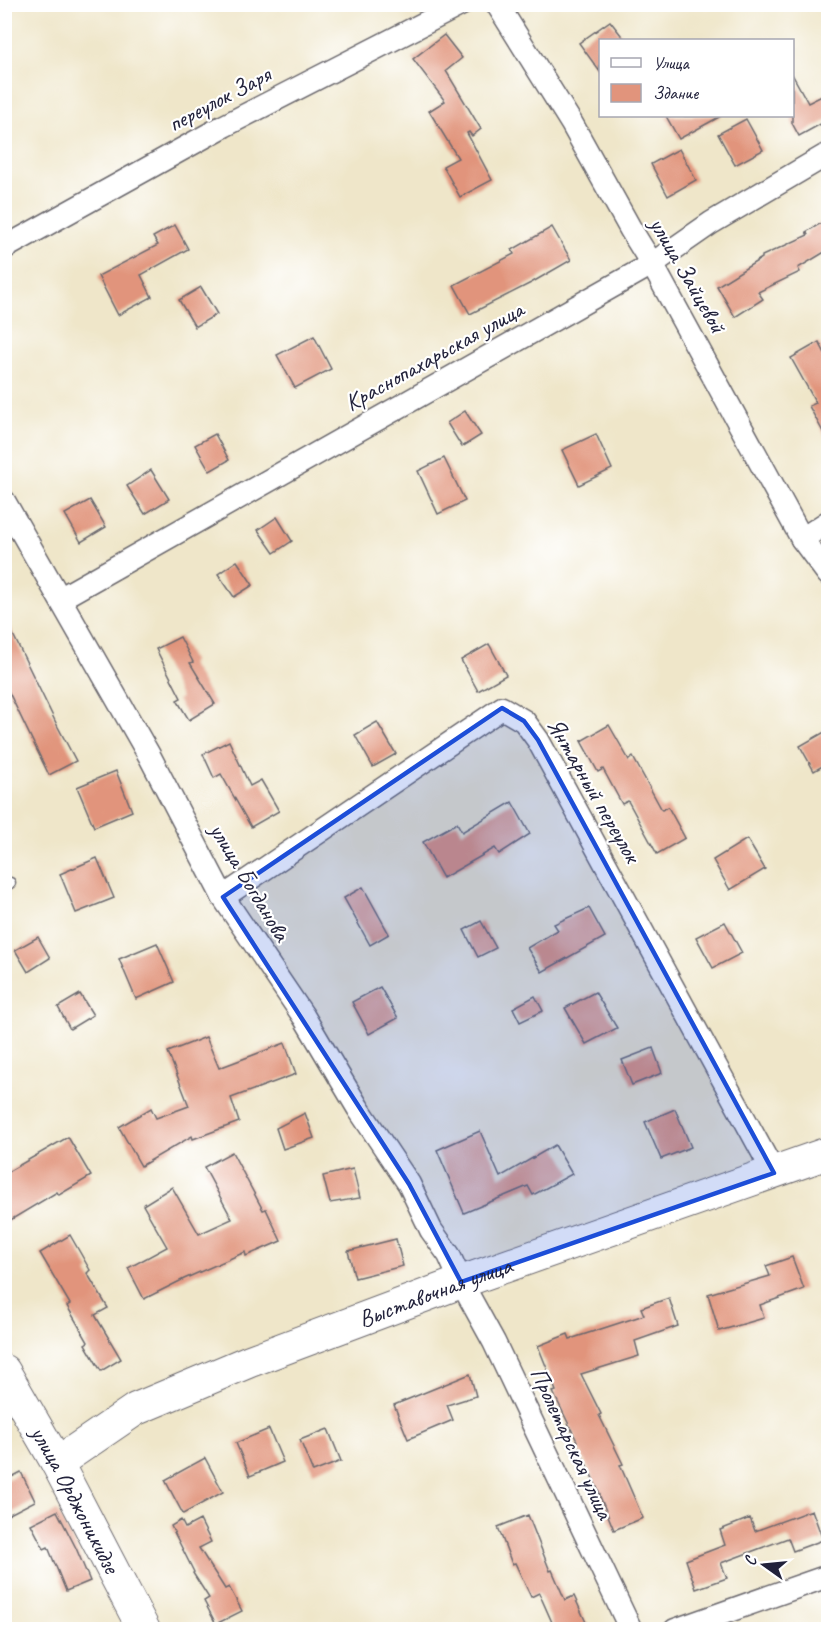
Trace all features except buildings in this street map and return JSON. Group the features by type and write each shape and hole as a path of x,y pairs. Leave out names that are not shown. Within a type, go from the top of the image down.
{"street":[{"name":"переулок Заря","path":"4,248 224,126 462,4"},
{"name":"улица Зайцевой","path":"497,4 572,124 652,264 802,539 828,574"},
{"name":"Краснопахарьская улица","path":"60,598 652,264 711,223 828,154"},
{"name":"улица Богданова","path":"4,501 149,755 223,897 304,1017 358,1108 409,1184 431,1230 449,1255 461,1282"},
{"path":"802,539 828,522"},
{"name":"Янтарный переулок","path":"223,897 502,708 524,721 538,740 774,1173"},
{"name":"Выставочная улица","path":"57,1463 136,1409 250,1361 461,1282 828,1153"},
{"name":"Пролетарская улица","path":"461,1282 494,1342 631,1629"},
{"name":"улица Орджоникидзе","path":"4,1371 57,1463 144,1629"},
{"path":"675,1629 828,1576"}],"highlighted area":[{"path":"502,708 524,721 538,740 774,1173 461,1282 409,1184 223,897"}]}
